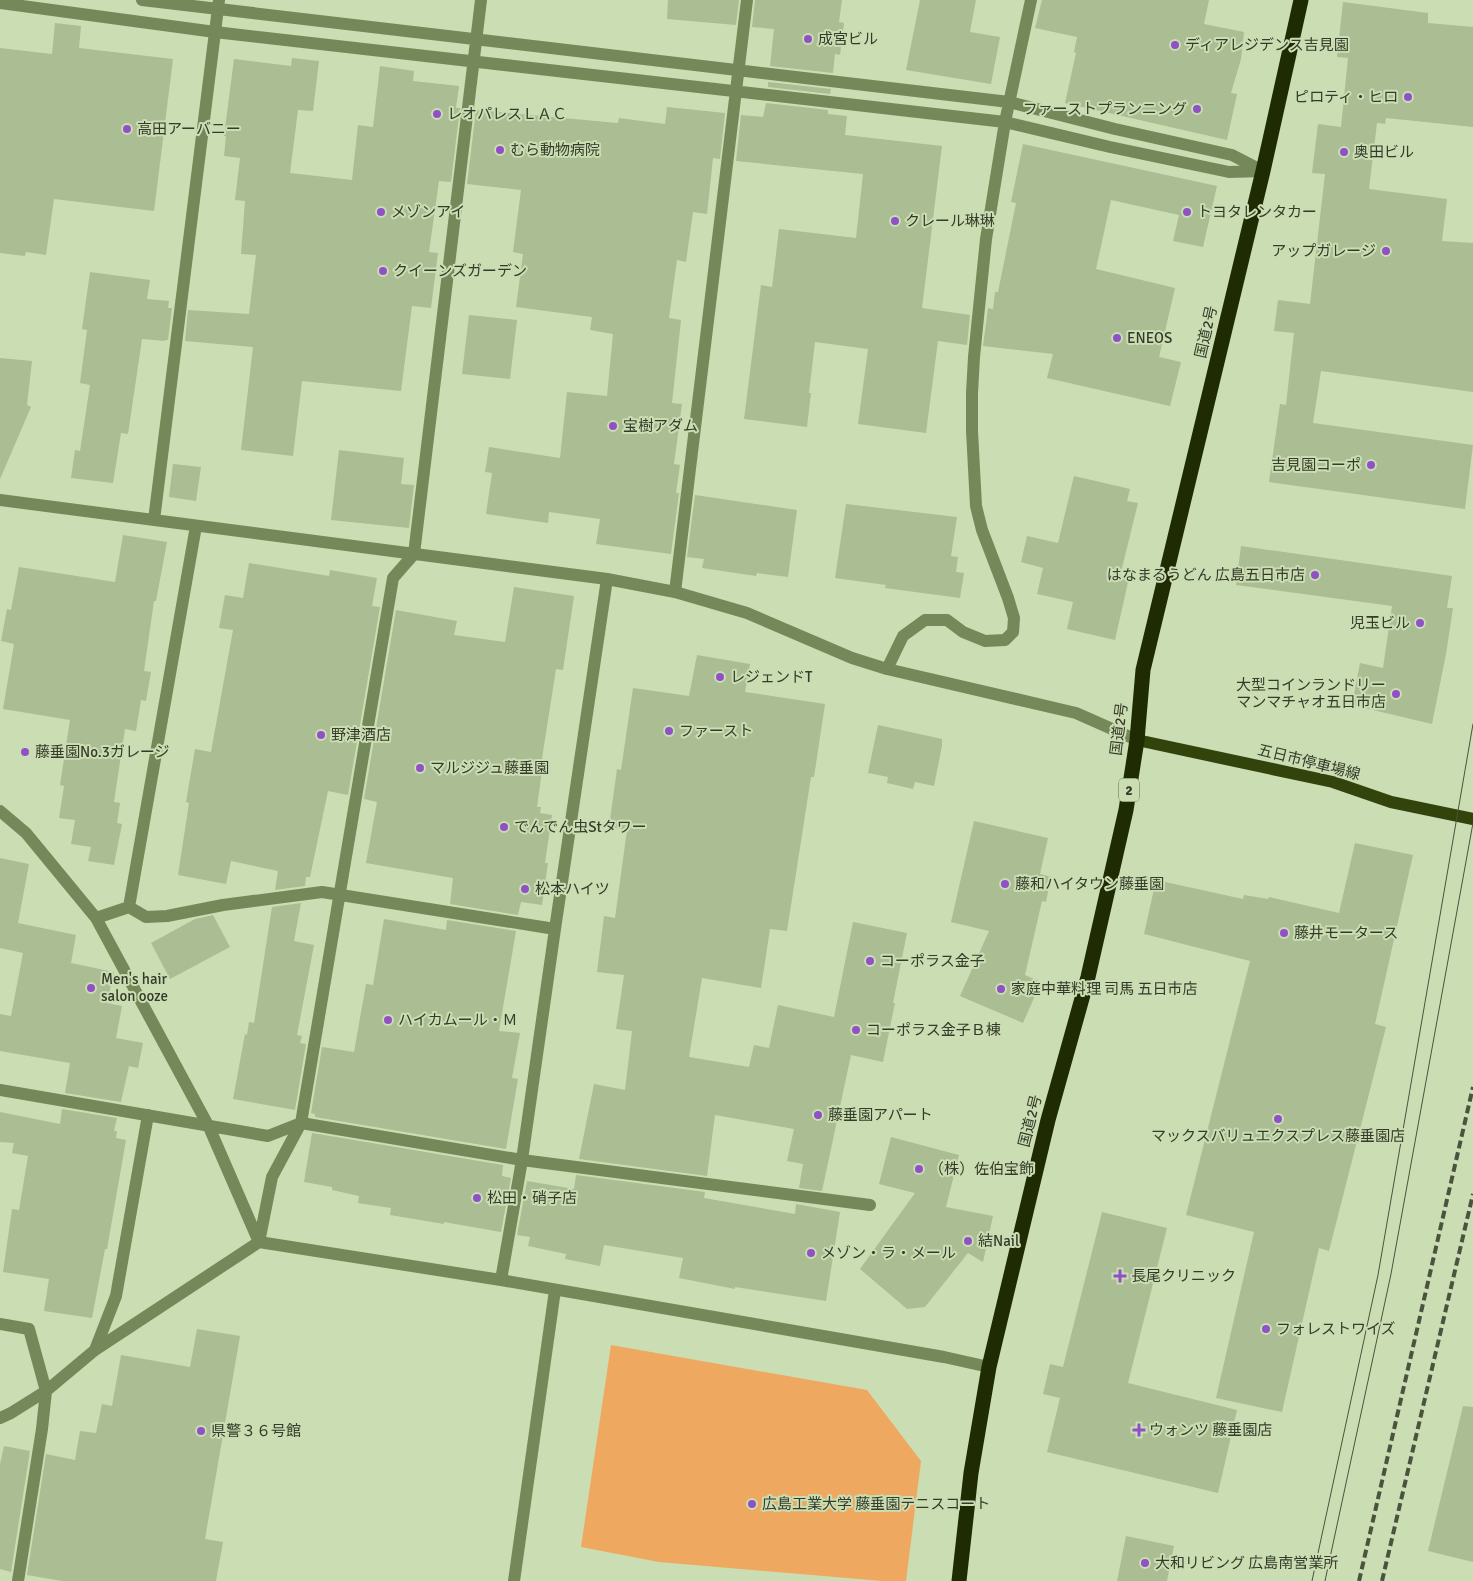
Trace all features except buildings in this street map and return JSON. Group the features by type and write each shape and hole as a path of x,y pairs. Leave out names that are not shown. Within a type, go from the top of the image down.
{"highway":[{"name":"国道2号","path":"959,1581 971,1473 989,1367 1048,1120 1088,977 1126,810 1137,740 1143,670 1263,171 1301,0"}],"main road":[{"name":"五日市停車場線","path":"1137,740 1332,782 1392,802 1473,820"}],"street":[{"path":"142,0 218,5 476,40 1009,102 1114,129 1232,154 1263,171"},
{"path":"259,1242 272,1177 301,1123 393,578 414,554 481,0"},
{"path":"675,592 747,0"},
{"path":"887,669 903,636 925,620 947,620 963,632 985,641 1005,640 1013,632 1014,618 1010,604 982,530 976,506 972,431 974,357 984,259 1005,122 1031,0"},
{"path":"0,3 215,32 1005,122 1110,147 1229,172 1263,171"},
{"path":"154,520 218,5"},
{"path":"0,500 607,580 675,592 747,613 852,658 887,669 1076,713 1137,740"},
{"path":"129,907 196,526"},
{"path":"501,1280 522,1160 607,580"},
{"path":"0,811 26,834 96,918 209,1127 259,1242"},
{"path":"96,918 129,907 146,917 167,916 223,905 322,892 555,929"},
{"path":"0,1090 268,1136 301,1123 522,1160 870,1206"},
{"path":"95,1350 116,1296 148,1114"},
{"path":"0,1418 46,1391 95,1350 259,1242 501,1280 934,1355 989,1367"},
{"path":"514,1581 556,1290"},
{"path":"0,1324 29,1329 46,1391 42,1429 18,1581"}],"shaded area":[{"name":"広島工業大学 藤垂園テニスコート","path":"611,1345 867,1390 921,1461 906,1581 882,1581 659,1562 581,1547"}],"tram line":[{"path":"1312,1581 1378,1275 1473,724"},
{"path":"1325,1581 1391,1274 1473,823"}],"railway":[{"path":"1359,1581 1473,1087"},
{"path":"1382,1581 1473,1194"}],"place":[{"name":"成宮ビル","path":"808,39"},
{"name":"ディアレジデンス吉見園","path":"1175,45"},
{"name":"ピロティ・ヒロ","path":"1408,97"},
{"name":"ファーストプランニング","path":"1197,109"},
{"name":"レオパレスＬＡＣ","path":"437,114"},
{"name":"高田アーバニー","path":"127,129"},
{"name":"むら動物病院","path":"500,150"},
{"name":"奥田ビル","path":"1344,152"},
{"name":"メゾンアイ","path":"381,212"},
{"name":"トヨタレンタカー","path":"1187,212"},
{"name":"クレール琳琳","path":"895,221"},
{"name":"アップガレージ","path":"1386,251"},
{"name":"クイーンズガーデン","path":"383,271"},
{"name":"ENEOS","path":"1117,338"},
{"name":"宝樹アダム","path":"613,426"},
{"name":"吉見園コーポ","path":"1371,465"},
{"name":"はなまるうどん 広島五日市店","path":"1315,575"},
{"name":"児玉ビル","path":"1420,623"},
{"name":"レジェンドT","path":"720,677"},
{"name":"大型コインランドリー マンマチャオ五日市店","path":"1396,694"},
{"name":"ファースト","path":"669,731"},
{"name":"野津酒店","path":"321,735"},
{"name":"藤垂園No.3ガレージ","path":"25,752"},
{"name":"マルジジュ藤垂園","path":"420,768"},
{"name":"でんでん虫Stタワー","path":"504,827"},
{"name":"藤和ハイタウン藤垂園","path":"1005,884"},
{"name":"松本ハイツ","path":"525,889"},
{"name":"藤井モータース","path":"1284,933"},
{"name":"コーポラス金子","path":"870,961"},
{"name":"Men's hair salon ooze","path":"91,988"},
{"name":"家庭中華料理 司馬 五日市店","path":"1001,989"},
{"name":"ハイカムール・Ｍ","path":"388,1020"},
{"name":"コーポラス金子Ｂ棟","path":"856,1030"},
{"name":"藤垂園アパート","path":"818,1115"},
{"name":"マックスバリュエクスプレス藤垂園店","path":"1278,1119"},
{"name":"（株）佐伯宝飾","path":"919,1169"},
{"name":"松田・硝子店","path":"477,1198"},
{"name":"結Nail","path":"968,1241"},
{"name":"メゾン・ラ・メール","path":"811,1253"},
{"name":"長尾クリニック","path":"1120,1276"},
{"name":"フォレストワイズ","path":"1266,1329"},
{"name":"ウォンツ 藤垂園店","path":"1139,1430"},
{"name":"県警３６号館","path":"201,1431"},
{"name":"広島工業大学 藤垂園テニスコート","path":"752,1504"},
{"name":"大和リビング 広島南営業所","path":"1145,1563"}]}
